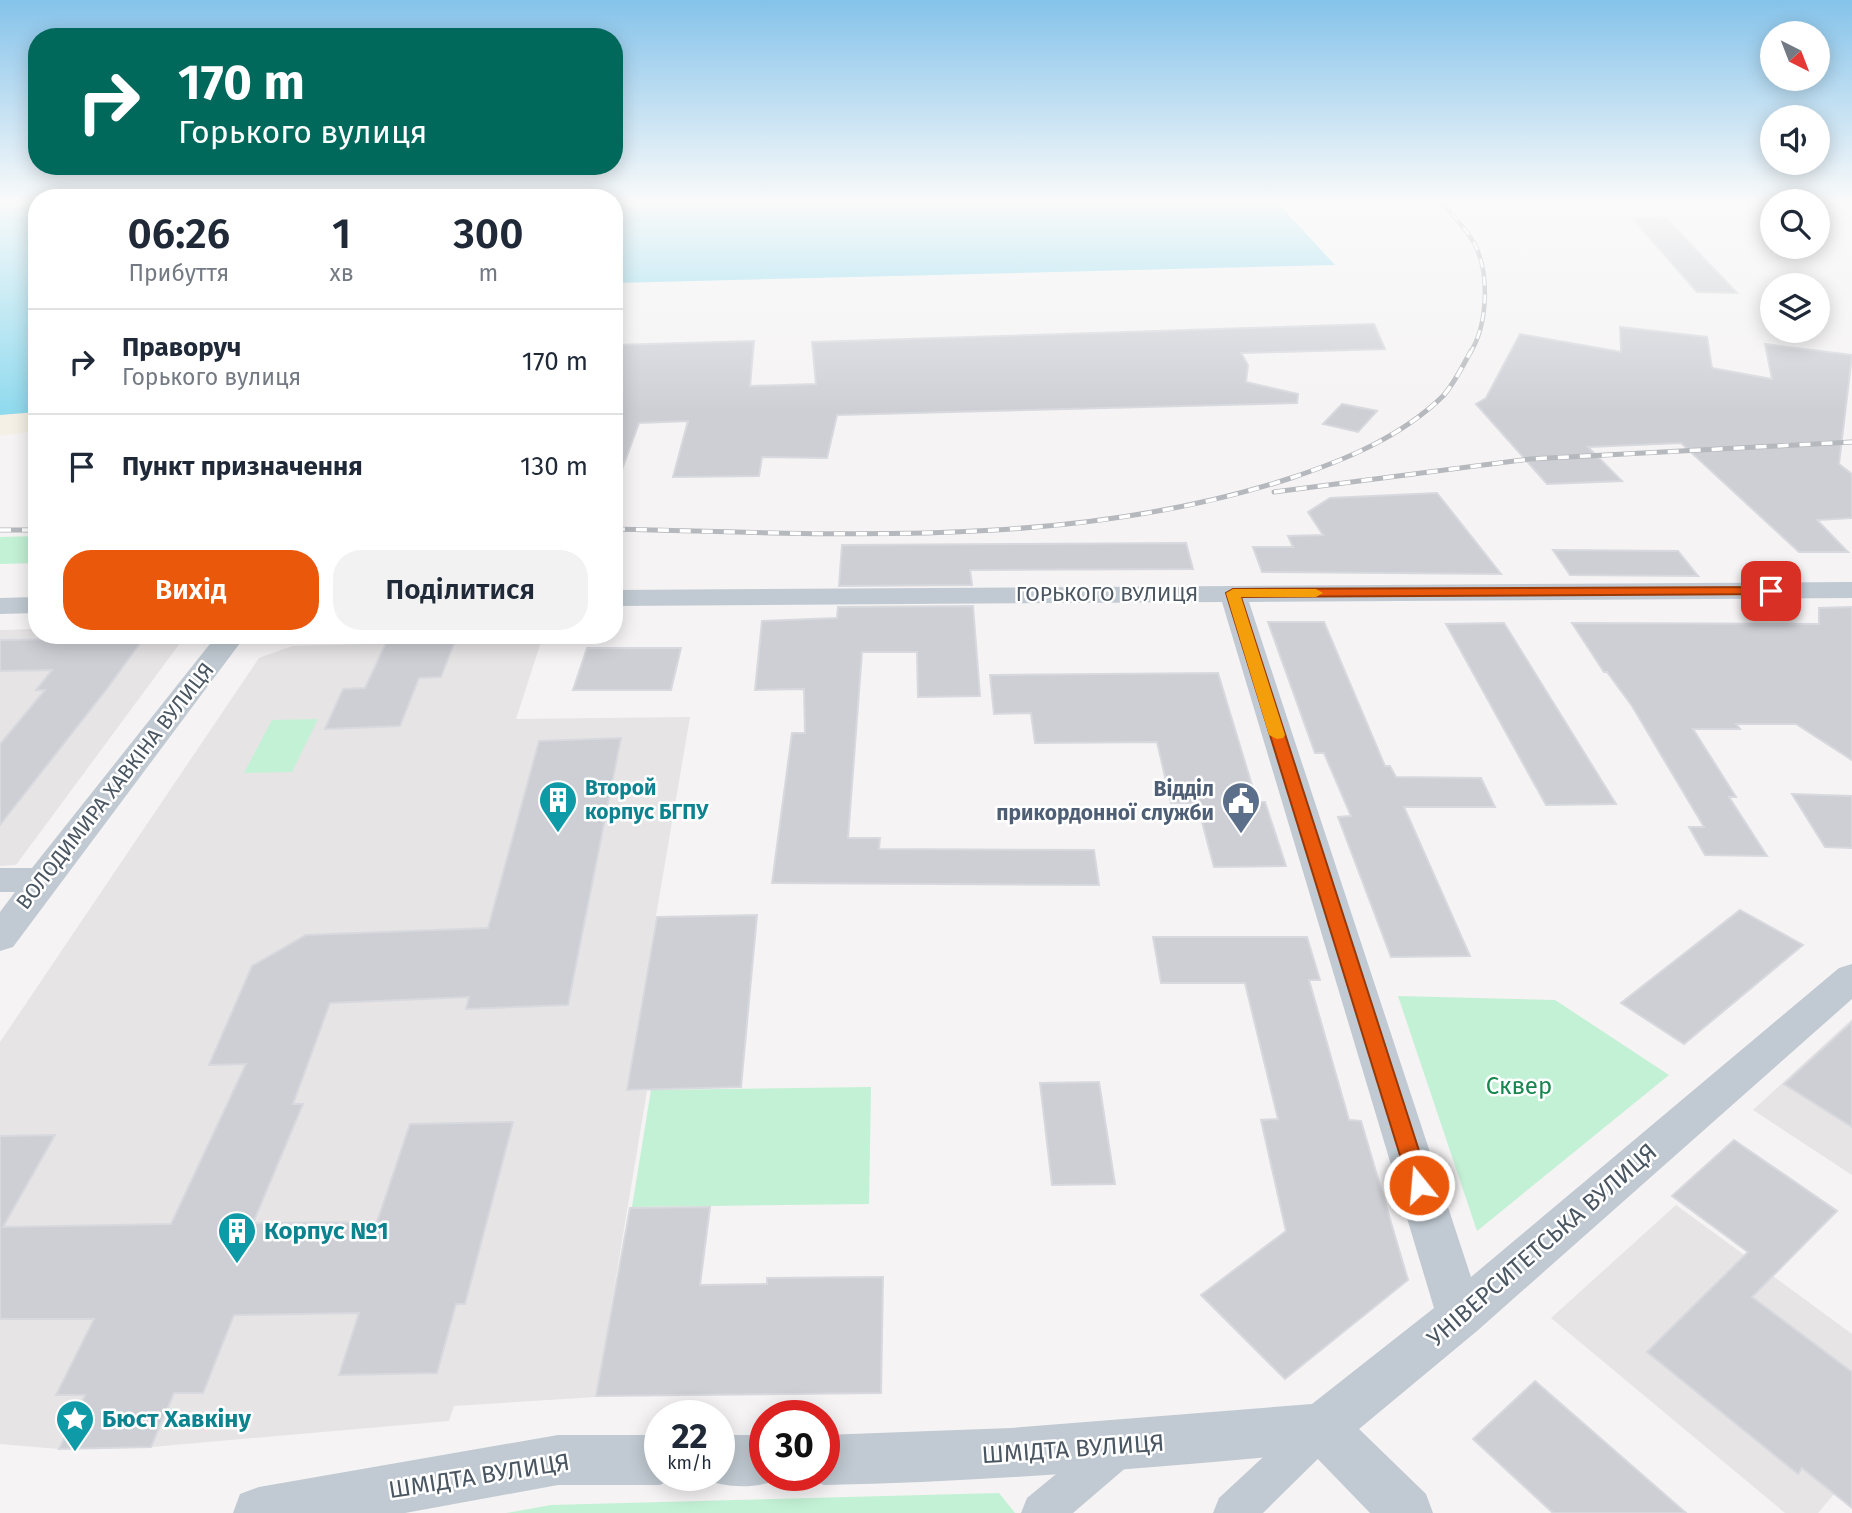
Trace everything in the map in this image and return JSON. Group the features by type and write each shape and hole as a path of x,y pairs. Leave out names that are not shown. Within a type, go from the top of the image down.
{"street":[{"name":"ГОРЬКОГО ВУЛИЦЯ","path":"623,598 1852,590"},
{"path":"1233,593 1460,1317"},
{"path":"0,606 28,605"},
{"name":"ВОЛОДИМИРА ХАВКІНА ВУЛИЦЯ","path":"0,938 41,880 225,644"},
{"path":"0,880 41,880"},
{"name":"УНІВЕРСИТЕТСЬКА ВУЛИЦЯ","path":"1234,1513 1322,1429 1460,1317 1852,978"},
{"path":"1322,1429 1407,1513"},
{"name":"ШМІДТА ВУЛИЦЯ","path":"840,1460 922,1459 1322,1429"},
{"path":"1042,1513 1121,1446"},
{"name":"ШМІДТА ВУЛИЦЯ","path":"259,1513 558,1460 644,1460"}],"shaded area":[{"path":"28,629 28,644 179,644 16,865 0,866 0,630"},
{"path":"540,644 516,719 690,717 626,1091 647,1091 596,1397 454,1406 449,1421 151,1447 59,1449 0,1444 0,1042 259,658 292,646"},
{"path":"1852,1019 1852,1175 1753,1110"},
{"path":"1676,1205 1852,1334 1852,1473 1818,1513 1785,1513 1551,1318"}],"green space":[{"path":"28,536 28,563 0,564 0,537"},
{"path":"318,719 292,772 244,773 272,720"},
{"name":"Сквер","path":"1398,996 1555,1000 1669,1075 1477,1231"},
{"path":"871,1087 869,1204 632,1207 651,1090"},
{"path":"999,1493 1015,1513 506,1513 551,1505"}],"sand":[{"path":"28,412 28,432 0,436 0,414"}],"water":[{"path":"0,271 28,271 28,413 0,415"},
{"path":"623,271 1110,271 623,283"}],"building":[{"path":"1678,271 1716,271 1737,293 1697,292"},
{"path":"1374,324 1385,349 1241,353 1248,365 1246,382 1298,394 1297,403 837,415 827,458 762,457 759,476 673,477 688,421 639,423 623,467 623,345 754,341 750,386 816,384 812,342"},
{"path":"1620,327 1707,337 1712,368 1772,379 1765,344 1852,355 1839,464 1852,474 1852,518 1817,520 1848,552 1799,552 1681,443 1588,447 1622,481 1547,484 1476,404 1486,398 1520,334 1621,352"},
{"path":"1342,404 1377,411 1358,432 1323,424"},
{"path":"1437,493 1501,574 1262,572 1253,547 1293,547 1288,536 1323,535 1308,512 1330,498"},
{"path":"1186,543 1193,569 970,570 972,585 839,586 842,545"},
{"path":"1553,550 1678,551 1698,576 1570,575"},
{"path":"973,606 980,696 918,697 917,652 862,652 848,838 880,838 879,849 1094,850 1099,885 772,883 792,733 805,733 804,689 755,690 762,621 837,618 838,607"},
{"path":"1852,607 1852,760 1796,724 1736,724 1740,729 1693,729 1736,797 1729,797 1767,856 1705,855 1689,827 1704,827 1632,706 1607,672 1604,672 1572,623 1819,624 1819,608"},
{"path":"1268,622 1324,622 1385,766 1390,766 1396,777 1481,778 1495,807 1404,807 1470,956 1391,957 1338,817 1351,816 1324,753 1315,753"},
{"path":"1504,623 1616,804 1546,805 1446,624"},
{"path":"0,640 28,640 28,644 140,644 0,825 0,744 45,690 36,690 52,670 0,671"},
{"path":"386,644 454,644 441,677 419,678 400,726 325,729 343,689 365,688"},
{"path":"587,648 681,648 671,690 573,690"},
{"path":"1218,673 1257,802 1265,802 1286,866 1214,867 1197,803 1171,803 1157,742 1035,743 1031,713 994,714 990,675"},
{"name":"Корпус №1","path":"621,738 568,1005 466,1009 469,997 330,1003 293,1104 303,1104 253,1223 377,1222 410,1124 513,1122 465,1304 456,1304 437,1373 339,1375 359,1313 234,1315 203,1393 174,1393 151,1447 59,1449 85,1395 56,1395 94,1319 0,1319 0,1136 55,1135 3,1227 171,1224 246,1064 209,1065 252,966 306,935 488,928 539,741"},
{"path":"1792,794 1852,796 1852,848 1825,847"},
{"path":"1740,910 1803,945 1684,1044 1621,1003"},
{"path":"757,915 741,1087 627,1090 657,917"},
{"path":"1153,937 1307,937 1320,980 1309,980 1349,1120 1361,1121 1408,1280 1285,1379 1201,1295 1286,1231 1261,1120 1278,1119 1245,983 1161,983"},
{"path":"1852,1022 1852,1127 1784,1084"},
{"path":"1099,1082 1115,1184 1052,1185 1040,1083"},
{"path":"1734,1140 1837,1211 1752,1297 1852,1372 1852,1508 1802,1468 1798,1474 1647,1352 1748,1252 1672,1196"},
{"path":"710,1207 700,1285 767,1284 767,1278 883,1277 881,1393 596,1396 630,1208"},
{"path":"1535,1381 1686,1513 1553,1513 1473,1439"}],"railway":[{"path":"1471,351 1483,314 1483,271"},
{"path":"623,529 870,534 956,532 1041,527 1125,517 1209,501 1291,478 1372,446 1409,424 1443,396 1471,351"},
{"path":"1274,492 1530,459 1852,442"},
{"path":"0,530 28,530"}],"slow traffic":[{"path":"1277,735 1233,593 1316,593"}],"place":[{"name":"Второй корпус БГПУ","path":"558,834"},
{"name":"Відділ прикордонної служби","path":"1241,835"},
{"name":"Корпус №1","path":"237,1265"},
{"name":"Бюст Хавкіну","path":"75,1453"}],"route":[{"path":"1419,1185 1233,593 1771,591"}]}
